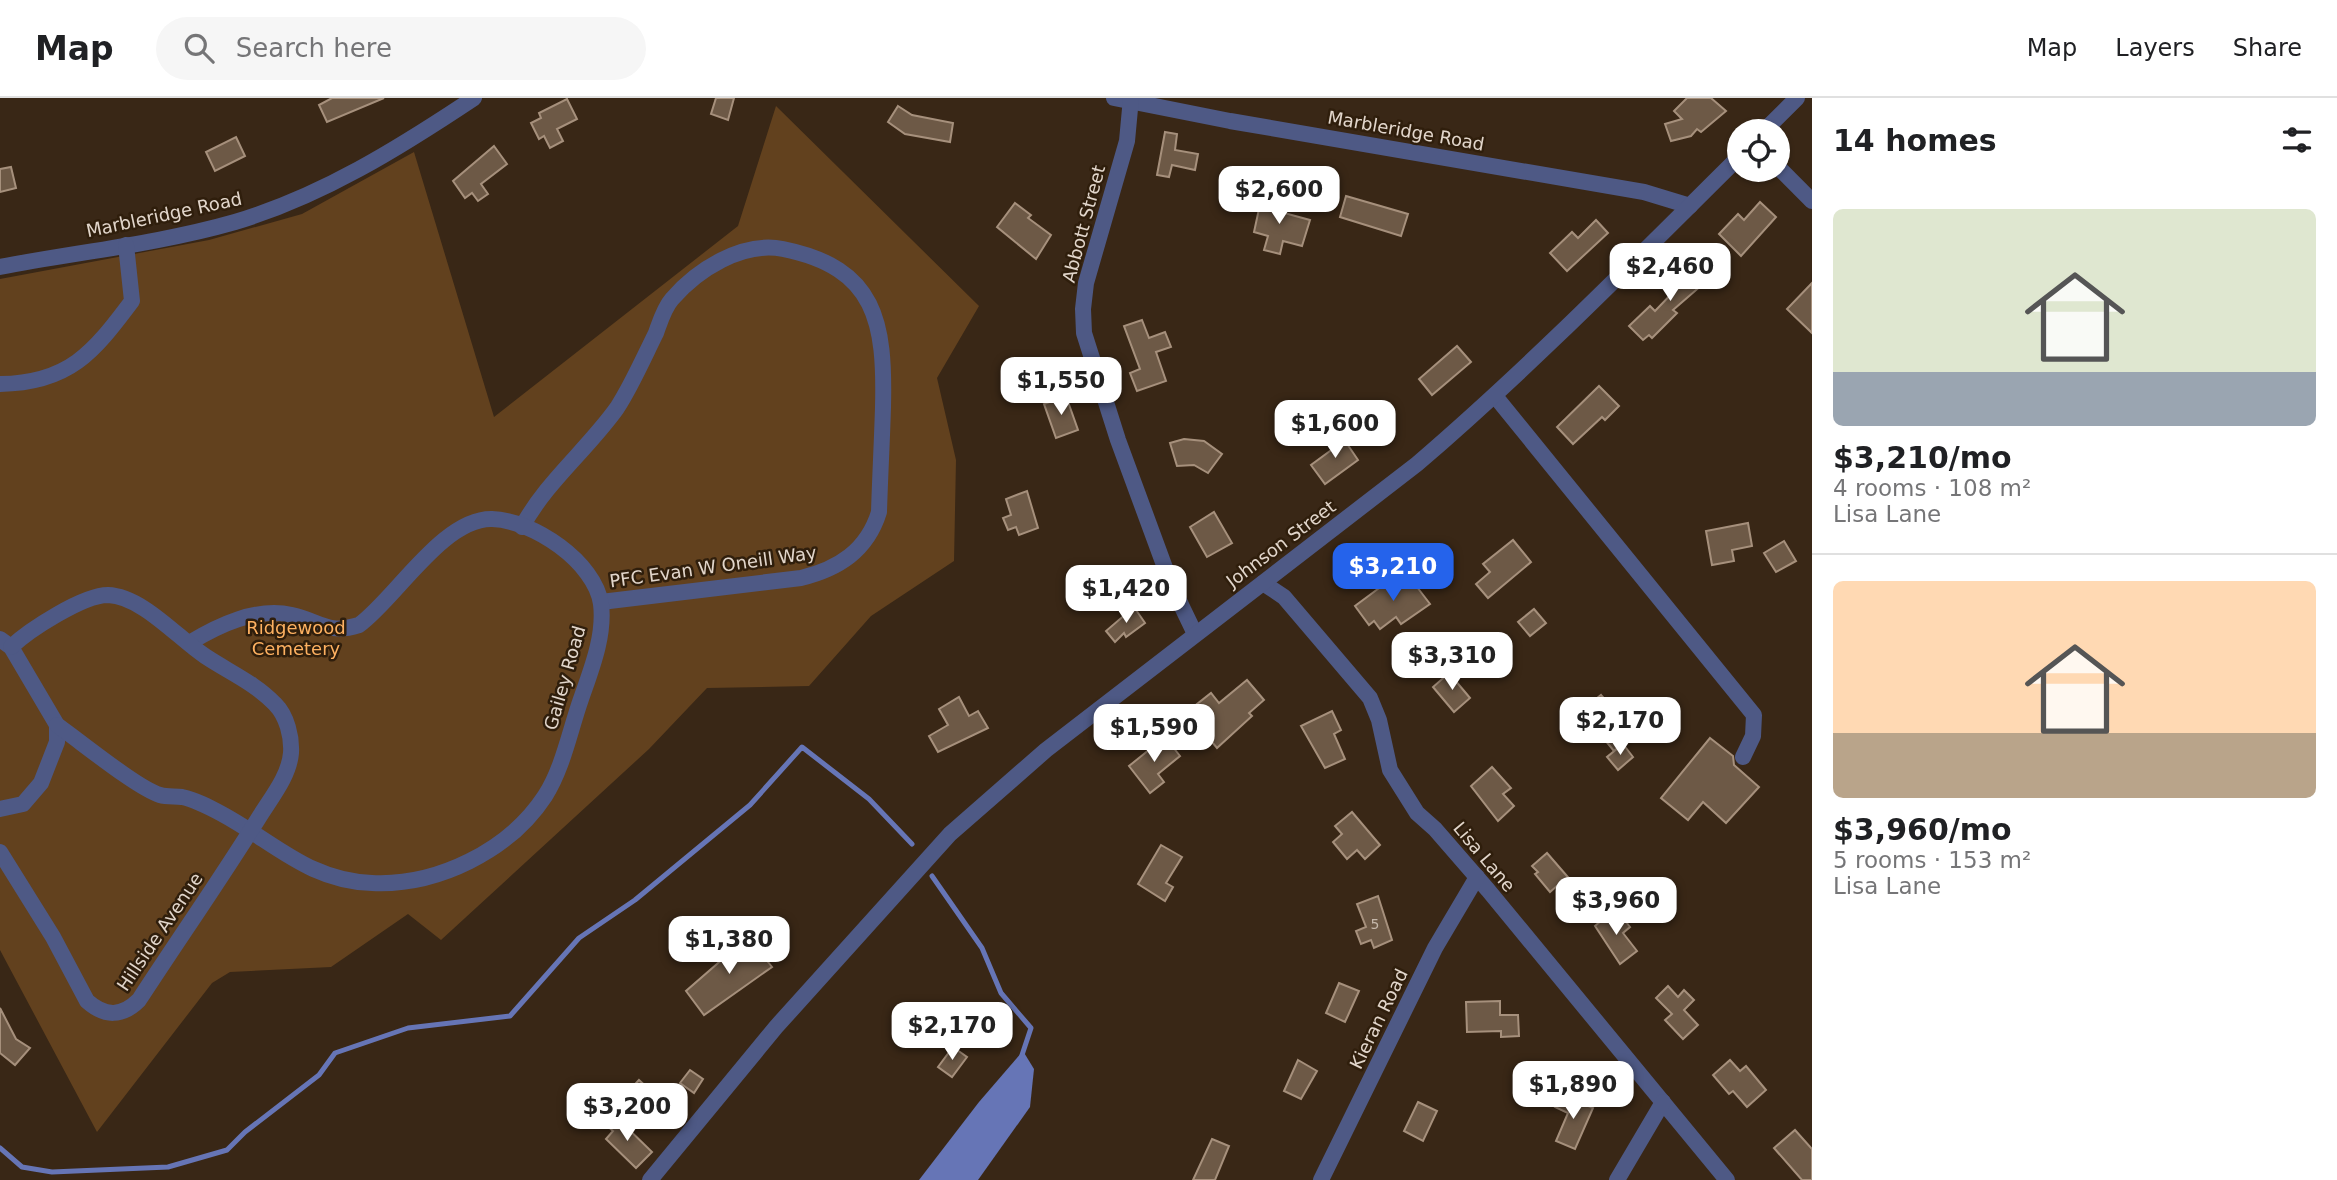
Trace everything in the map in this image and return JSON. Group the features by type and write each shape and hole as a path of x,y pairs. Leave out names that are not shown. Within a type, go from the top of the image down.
{"street":[{"name":"Marbleridge Road","path":"0,267 188,234 281,206 392,152 474,98"},
{"name":"Marbleridge Road","path":"1114,98 1633,190 1690,206"},
{"path":"1776,119 1797,98"},
{"name":"Abbott Street","path":"1131,100 1127,141 1086,283 1084,333 1118,440 1171,584 1195,634"},
{"name":"Johnson Street","path":"650,1180 776,1027 950,834 1046,750 1417,464 1495,396 1727,169"},
{"path":"1790,179 1812,201"},
{"path":"0,384 37,381 59,375 80,362 104,339 132,301 126,245"},
{"name":"PFC Evan W Oneill Way","path":"522,527 536,501 617,407 670,300 705,270 731,256 751,250 779,248 808,255 834,267 856,285 874,311 884,350 879,512 873,531 855,554 824,573 801,578 601,602"},
{"path":"1495,396 1755,715 1753,736 1743,757"},
{"name":"Gailey Road","path":"57,724 144,787 161,796 182,797 203,804 300,865 332,877 370,883 402,883 436,876 496,845 545,796 560,762 601,632 601,602 589,576 572,554 549,538 492,519 453,532 359,625 341,631 319,627 293,615 268,612 214,629 189,643"},
{"name":"Lisa Lane","path":"1263,583 1284,597 1361,684 1379,720 1390,770 1417,813 1477,877 1727,1180"},
{"path":"0,808 23,804 41,783 57,742 57,724 6,643 91,599 108,595 126,600 204,656 249,682 276,705 287,724 291,755 285,775 250,832"},
{"name":"Hillside Avenue","path":"0,852 53,936 87,1001 95,1008 112,1015 128,1011 139,1000 250,832"},
{"name":"Kieran Road","path":"1321,1180 1435,948 1477,877"},
{"path":"1617,1180 1663,1102"}],"green space":[{"name":"Ridgewood Cemetery","path":"776,106 979,306 937,378 956,460 954,561 871,616 809,686 707,688 649,749 441,940 408,914 331,967 230,972 212,983 97,1132 0,950 0,279 209,240 302,214 414,152 494,417 738,226"}],"water":[{"path":"1023,1051 1034,1069 1030,1107 978,1180 919,1180 979,1102"}],"building":[{"path":"332,98 384,98 327,122 319,105"},
{"path":"716,98 734,98 728,120 711,114"},
{"path":"1687,98 1711,98 1726,111 1701,132 1697,129 1691,136 1671,141 1665,124 1682,119 1674,111"},
{"path":"567,99 577,119 557,129 563,141 550,148 544,136 539,139 531,123 541,118 539,113"},
{"path":"898,106 912,115 953,123 950,142 905,134 888,122"},
{"path":"1165,132 1177,134 1175,150 1198,154 1195,170 1172,165 1169,177 1157,175"},
{"path":"236,137 245,156 215,171 206,152"},
{"path":"494,146 507,164 481,184 488,194 478,201 472,193 465,198 453,181"},
{"path":"11,167 16,188 0,192 0,169"},
{"path":"1262,195 1280,200 1277,211 1310,220 1302,246 1283,241 1280,254 1264,250 1268,236 1254,232"},
{"path":"1346,196 1408,214 1401,236 1340,217"},
{"path":"1760,202 1776,217 1741,256 1719,234 1738,214 1744,220"},
{"path":"1015,203 1031,215 1028,218 1051,235 1036,259 997,227"},
{"path":"1596,220 1608,233 1567,271 1550,253 1572,232 1578,238"},
{"path":"1693,261 1710,278 1673,310 1677,313 1652,338 1649,335 1643,340 1629,326 1650,306 1655,311 1679,286 1674,281"},
{"path":"1812,283 1812,333 1787,309"},
{"path":"1142,320 1149,338 1165,332 1171,347 1156,352 1166,381 1137,391 1130,373 1140,369 1124,326"},
{"path":"1457,346 1471,362 1432,395 1419,379"},
{"path":"1599,386 1619,406 1605,420 1602,417 1573,444 1557,427"},
{"path":"1066,396 1078,430 1056,438 1044,404"},
{"path":"1339,432 1358,460 1325,484 1311,465 1334,448 1328,440"},
{"path":"1184,439 1204,441 1222,454 1208,473 1194,465 1177,466 1170,443"},
{"path":"1027,491 1038,528 1019,535 1016,527 1008,530 1003,518 1011,515 1006,499"},
{"path":"1214,512 1232,543 1207,557 1190,527"},
{"path":"1748,523 1752,546 1732,550 1734,561 1712,565 1706,531"},
{"path":"1513,540 1531,562 1488,598 1476,584 1490,572 1483,564"},
{"path":"1784,541 1796,561 1776,572 1764,553"},
{"path":"1407,574 1430,604 1401,624 1396,617 1380,629 1374,621 1369,625 1355,606 1390,580 1393,585"},
{"path":"1134,607 1145,623 1126,637 1124,633 1115,642 1106,631"},
{"path":"1534,609 1546,623 1530,636 1518,622"},
{"path":"1449,673 1470,698 1454,712 1433,687"},
{"path":"1247,680 1264,700 1249,713 1252,716 1217,748 1187,712 1211,693 1219,703"},
{"path":"1601,695 1613,709 1607,714 1628,739 1614,751 1581,711"},
{"path":"959,697 969,716 978,711 988,728 938,752 929,736 948,725 939,709"},
{"path":"1332,711 1341,730 1334,734 1345,759 1325,768 1301,726"},
{"path":"1165,737 1180,756 1158,774 1164,782 1150,793 1129,766"},
{"path":"1710,738 1733,756 1734,765 1759,787 1726,823 1703,802 1688,820 1661,798"},
{"path":"1623,744 1633,757 1618,770 1607,757"},
{"path":"1492,767 1511,788 1503,794 1514,806 1498,821 1471,786"},
{"path":"1352,812 1380,845 1365,859 1357,850 1347,859 1333,842 1342,834 1335,826"},
{"path":"1161,845 1182,857 1166,883 1173,887 1165,901 1138,884"},
{"path":"1547,853 1573,883 1564,891 1558,885 1550,892 1535,874 1538,872 1532,866"},
{"path":"1378,896 1392,940 1374,948 1371,940 1361,944 1356,931 1366,927 1357,904"},
{"path":"1620,914 1630,927 1623,933 1637,951 1620,964 1595,926 1608,915 1613,920"},
{"path":"748,937 772,967 704,1015 686,991"},
{"path":"1339,983 1359,991 1345,1022 1326,1013"},
{"path":"1668,986 1678,997 1684,990 1694,1000 1684,1010 1698,1025 1683,1039 1665,1020 1672,1014 1656,998"},
{"path":"1500,1001 1500,1015 1518,1015 1519,1036 1501,1037 1501,1031 1467,1032 1466,1002"},
{"path":"0,1008 16,1039 30,1048 15,1065 0,1053"},
{"path":"953,1047 967,1057 952,1077 938,1067"},
{"path":"1298,1060 1317,1071 1301,1099 1284,1091"},
{"path":"1730,1060 1740,1071 1746,1066 1766,1090 1747,1107 1733,1091 1729,1094 1713,1075"},
{"path":"690,1070 703,1079 694,1093 680,1083"},
{"path":"639,1080 650,1090 636,1106 624,1096"},
{"path":"1561,1094 1593,1108 1575,1149 1556,1141 1568,1113 1555,1107"},
{"path":"1418,1102 1437,1111 1423,1141 1404,1131"},
{"path":"614,1115 652,1152 636,1168 606,1139 613,1131 605,1124"},
{"path":"1795,1130 1812,1149 1812,1180 1802,1180 1774,1148"},
{"path":"1212,1139 1229,1146 1215,1180 1193,1180"}],"waterway":[{"path":"0,1148 22,1167 52,1172 168,1167 227,1150 245,1132 319,1075 335,1053 408,1028 510,1016 579,938 635,900 750,805 802,747 869,799 912,844"},
{"path":"932,876 982,948 1001,993 1031,1028 1021,1058"}]}
